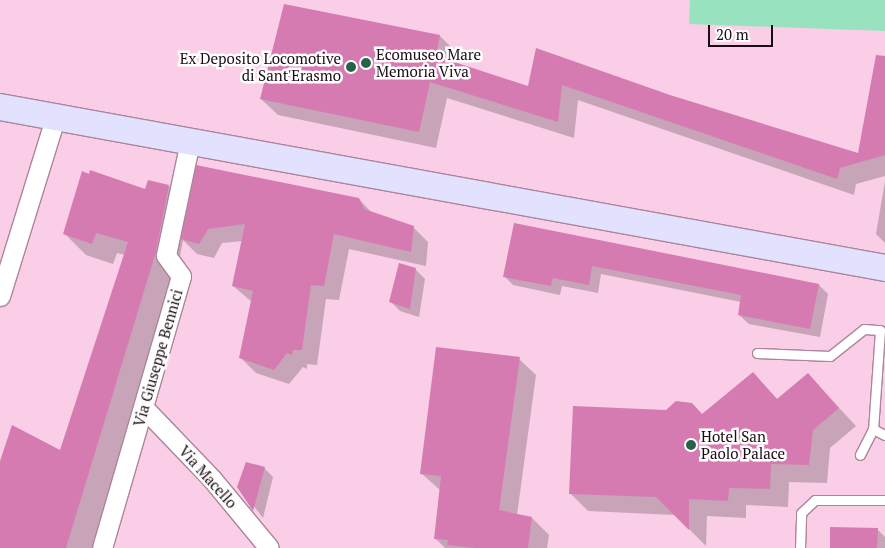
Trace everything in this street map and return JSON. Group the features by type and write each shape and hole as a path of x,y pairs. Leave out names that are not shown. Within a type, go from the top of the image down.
{"main road":[{"path":"0,107 885,268"}],"street":[{"path":"0,296 46,116"},
{"name":"Via Giuseppe Bennici","path":"102,548 181,276 166,255 190,141"},
{"name":"Via Macello","path":"144,408 212,479 269,548"}],"lane":[{"path":"757,353 830,356 864,329 880,330 873,429 860,455"},
{"path":"873,429 885,435"},
{"path":"800,548 801,512 815,500 885,500"}],"green space":[{"path":"690,0 885,0 885,31 689,24"}],"building":[{"path":"284,4 440,35 436,56 528,86 536,48 670,95 858,153 876,55 885,56 885,155 840,168 837,179 562,85 558,122 430,82 419,132 260,99"},
{"path":"196,165 359,198 364,209 414,226 411,252 334,234 324,286 311,285 302,350 293,350 292,355 287,353 274,370 239,358 253,291 232,286 245,224 208,229 199,244 181,239"},
{"path":"90,170 145,189 148,180 169,185 155,255 66,548 0,548 0,461 12,425 60,450 128,242 96,233 92,244 63,234 82,171 89,174"},
{"path":"514,223 819,284 810,329 738,315 741,295 592,266 589,285 553,278 551,286 503,277"},
{"path":"399,263 416,268 410,309 389,302"},
{"path":"436,347 520,357 499,510 532,517 528,548 476,548 447,545 448,540 434,539 441,476 420,474"},
{"name":"Hotel San Paolo Palace","path":"753,372 777,399 808,373 839,408 813,430 809,465 771,464 770,489 729,488 728,501 689,499 689,530 656,497 569,494 573,406 666,410 676,401 692,403 702,414"},
{"path":"246,462 265,467 253,511 237,487"},
{"path":"830,527 878,528 877,548 830,548"}],"place":[{"name":"Ecomuseo Mare Memoria Viva","path":"366,63"},
{"name":"Ex Deposito Locomotive di Sant'Erasmo","path":"351,67"},
{"name":"Hotel San Paolo Palace","path":"691,445"}]}
